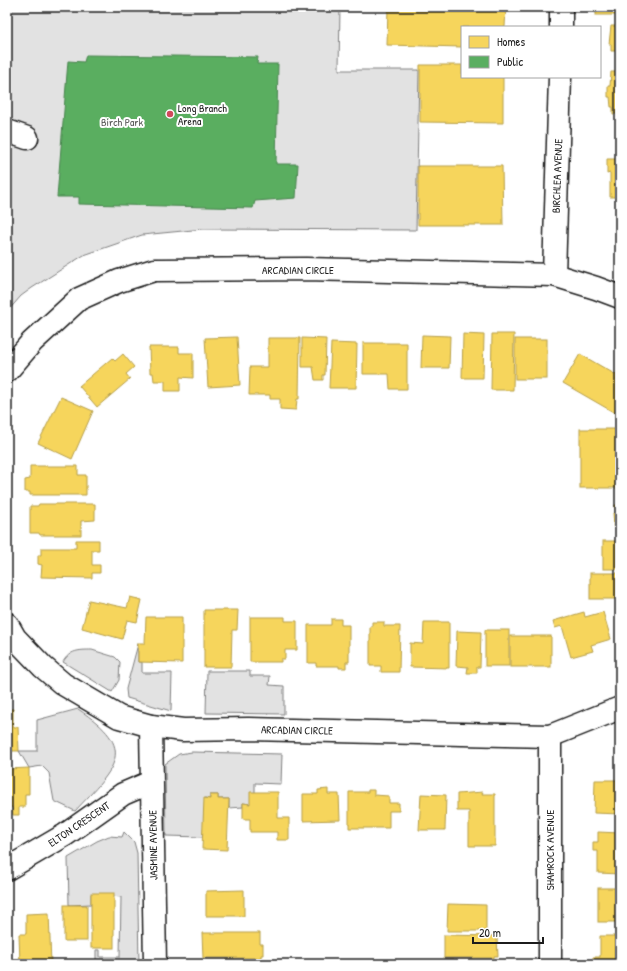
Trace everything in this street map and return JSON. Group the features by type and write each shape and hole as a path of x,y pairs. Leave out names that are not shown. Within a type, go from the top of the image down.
{"street":[{"path":"561,7 561,26"},
{"name":"BIRCHLEA AVENUE","path":"554,275 560,78"},
{"path":"7,131 27,138"},
{"name":"ARCADIAN CIRCLE","path":"7,371 32,342 79,300 119,281 154,270 306,269 554,275 620,297"},
{"name":"ARCADIAN CIRCLE","path":"7,624 15,638 43,667 63,684 119,717 151,726 183,730 248,729 550,736 620,708"},
{"name":"JASMINE AVENUE","path":"151,726 155,964"},
{"name":"SHAMROCK AVENUE","path":"550,736 550,964"},
{"name":"ELTON CRESCENT","path":"7,869 65,835 123,794 151,782"}],"green space":[{"name":"Birch Park","path":"7,7 340,7 339,70 419,70 416,230 203,229 142,235 84,255 21,296 7,312"},
{"path":"138,644 138,662 142,662 142,673 172,673 171,711 127,698 126,689"},
{"path":"83,650 92,650 115,657 120,662 119,680 112,692 63,662 72,653"},
{"path":"207,671 250,671 250,676 270,676 269,685 284,686 284,714 206,713"},
{"path":"78,709 97,723 109,736 115,747 115,758 110,770 101,782 75,811 54,801 49,773 42,766 29,768 19,751 37,751 37,720"},
{"path":"192,752 282,754 281,784 255,783 255,792 250,804 243,803 243,807 229,808 229,799 218,799 218,795 210,795 210,799 205,798 203,837 166,836 165,764 179,754"},
{"path":"124,832 134,842 137,853 139,964 99,964 96,959 96,950 100,950 100,957 120,957 121,897 91,894 91,904 69,905 68,858 97,841 109,836 122,837"}],"building: Homes":[{"path":"388,7 506,7 505,26 461,26 461,47 387,45"},
{"path":"596,7 620,7 620,15 596,15"},
{"path":"611,26 620,26 620,51 611,51 611,44 609,44"},
{"path":"420,65 461,65 461,78 503,78 503,123 420,122"},
{"path":"611,72 620,72 620,114 613,114 613,107 611,107 610,97 608,97 608,86 610,86"},
{"path":"607,159 620,159 620,197 610,197 610,173 607,174"},
{"path":"418,166 502,166 503,225 418,225"},
{"path":"463,334 484,335 483,378 462,378"},
{"path":"492,334 514,334 513,390 491,390"},
{"path":"422,335 450,336 449,368 421,368"},
{"path":"237,337 240,385 208,387 205,338"},
{"path":"268,338 300,338 299,399 297,399 296,410 280,409 280,399 270,399 270,395 249,395 250,367 268,367"},
{"path":"302,338 326,339 325,375 323,375 323,380 315,380 313,367 302,367"},
{"path":"515,339 547,339 547,379 515,379"},
{"path":"331,343 357,344 356,388 329,388"},
{"path":"363,343 407,343 407,389 390,389 389,374 363,374"},
{"path":"149,347 179,347 179,353 193,353 193,378 180,377 180,391 165,391 165,381 154,381 153,373 150,373"},
{"path":"123,354 134,367 126,374 130,379 97,407 79,386 112,358 115,361"},
{"path":"580,354 618,376 616,380 620,382 620,404 615,413 563,383"},
{"path":"61,397 93,411 72,459 38,443"},
{"path":"580,429 620,429 620,488 580,488"},
{"path":"30,466 78,466 78,475 86,475 86,495 30,495 30,492 25,492 25,480 30,479"},
{"path":"39,504 95,504 95,520 81,521 81,535 40,535 39,533 30,533 30,506 38,506"},
{"path":"615,505 620,505 620,527 614,527 613,513 616,513"},
{"path":"76,540 99,540 99,550 92,550 92,565 100,565 100,573 92,573 92,578 41,577 42,565 38,564 38,555 41,555 41,548 76,548"},
{"path":"603,541 620,541 620,569 603,569"},
{"path":"590,573 620,573 620,599 590,599"},
{"path":"130,597 142,600 137,622 127,620 122,639 82,628 89,600 127,608"},
{"path":"204,610 238,610 237,630 232,630 231,667 204,667"},
{"path":"584,612 585,617 603,612 611,639 591,645 593,651 571,657 562,626 555,628 553,621"},
{"path":"146,617 182,617 182,663 138,662 138,643 145,643"},
{"path":"250,617 285,617 285,621 297,621 297,650 285,650 285,659 281,659 281,662 250,662"},
{"path":"331,619 341,619 341,625 349,625 349,662 346,662 346,668 339,668 339,666 316,666 316,663 308,663 308,625 331,625"},
{"path":"372,622 384,622 384,626 400,626 399,672 381,672 381,666 370,666 370,626 372,626"},
{"path":"424,622 449,622 449,668 410,667 410,643 423,644"},
{"path":"485,630 509,630 509,666 485,666"},
{"path":"457,631 481,632 480,667 477,667 477,673 467,673 468,667 456,666"},
{"path":"510,636 551,636 551,667 510,667"},
{"path":"7,709 13,709 13,727 18,727 19,751 7,751"},
{"path":"29,768 29,794 25,794 25,807 19,807 19,815 13,815 12,807 7,807 7,769"},
{"path":"595,780 620,780 620,814 594,813"},
{"path":"328,789 328,794 339,794 340,820 303,821 303,794 318,794 318,790"},
{"path":"368,790 374,790 374,795 389,796 389,803 399,803 399,811 389,811 389,828 349,828 349,792 368,792"},
{"path":"250,792 278,792 278,818 289,818 289,840 277,840 277,832 250,832 250,819 243,819 243,803 250,804"},
{"path":"483,792 482,794 495,794 495,846 469,846 469,811 457,811 457,794"},
{"path":"421,794 446,795 445,830 419,830"},
{"path":"210,795 218,795 218,799 229,799 227,850 202,849 204,798 210,799"},
{"path":"598,832 620,833 620,874 598,873 598,851 593,851 593,842 598,842"},
{"path":"598,888 620,888 620,922 598,922"},
{"path":"244,890 244,916 206,916 206,891"},
{"path":"91,893 114,893 114,948 91,948"},
{"path":"448,904 486,905 486,931 447,931"},
{"path":"64,905 87,905 87,941 64,941"},
{"path":"49,913 51,964 20,964 19,934 26,934 26,914"},
{"path":"202,933 260,933 260,944 263,944 263,955 261,955 261,958 203,958"},
{"path":"444,935 495,936 494,938 497,938 498,956 494,956 494,958 444,958"},
{"path":"600,936 620,936 620,964 593,964 593,957 600,957"},
{"path":"444,962 494,962 494,964 444,964"}],"building: Public":[{"name":"Long Branch Arena","path":"86,55 258,57 257,64 278,64 276,164 298,164 296,198 255,201 253,208 79,204 79,197 57,197 68,61 84,62"}],"place":[{"name":"Long Branch Arena","path":"170,114"}]}
